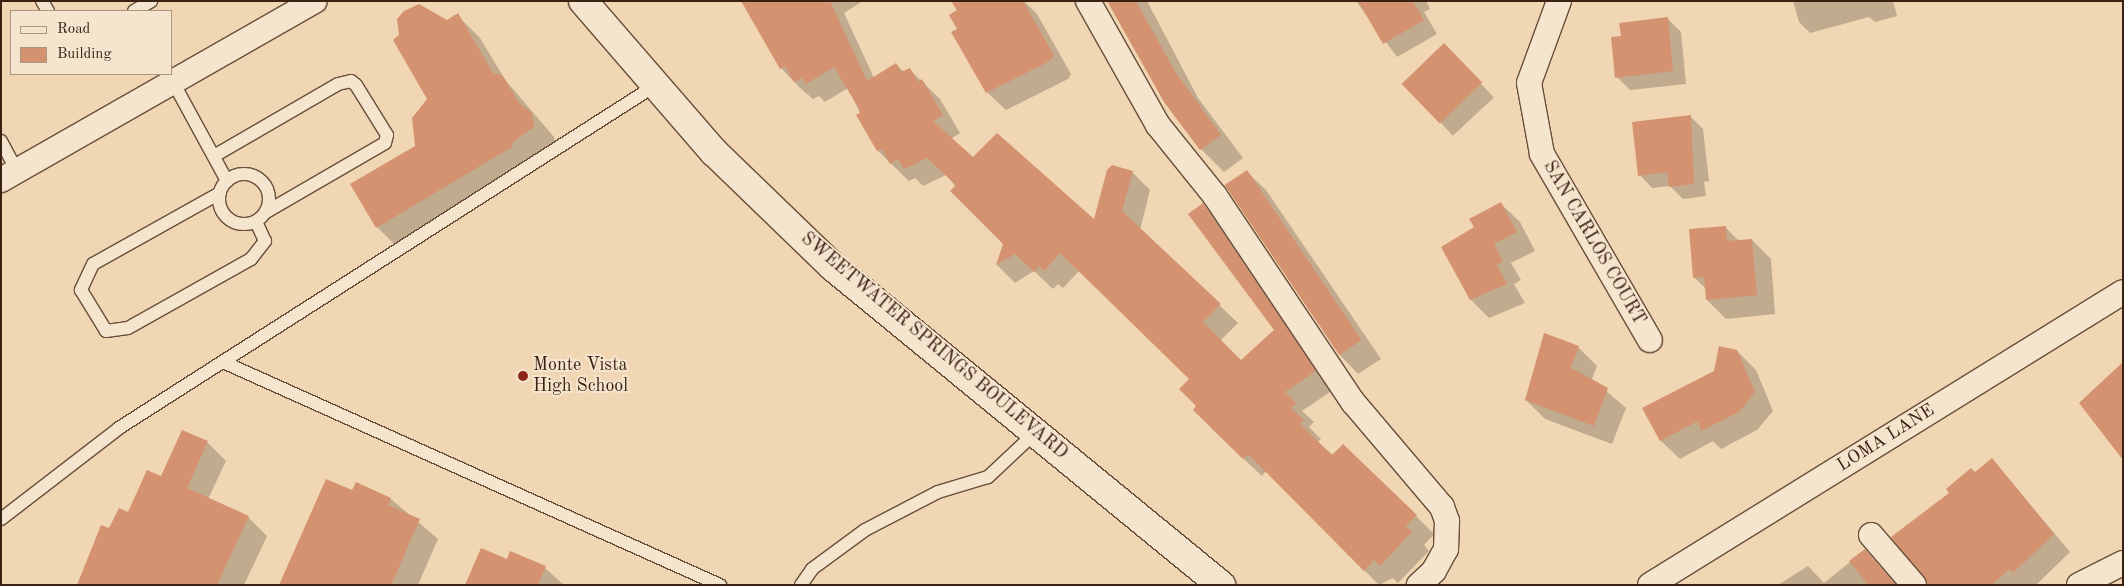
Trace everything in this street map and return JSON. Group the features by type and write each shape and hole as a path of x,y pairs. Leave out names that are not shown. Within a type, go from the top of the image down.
{"main road":[{"name":"SWEETWATER SPRINGS BOULEVARD","path":"583,1 714,152 833,267 1036,431 1222,585"}],"street":[{"path":"9,176 315,1"},
{"path":"1088,1 1158,125 1215,196 1353,402 1442,507 1447,521 1446,549 1434,571 1419,585"},
{"name":"SAN CARLOS COURT","path":"1558,1 1529,83 1542,154 1650,340"},
{"name":"LOMA LANE","path":"1650,585 2123,292"},
{"path":"1871,535 1914,585"},
{"path":"2079,585 2123,563"}],"lane":[{"path":"136,10 151,1"},
{"path":"214,156 338,84 351,81 356,85 387,135 384,143 266,212 256,222 242,224 229,219 221,207 220,193"},
{"path":"174,82 227,181"},
{"path":"1,519 119,428 656,85"},
{"path":"1,141 9,176"},
{"path":"256,222 265,242 251,260 128,328 106,331 82,290 92,264 220,193 227,181 240,174 254,175 265,184 270,198 266,212"},
{"path":"223,362 720,585"},
{"path":"800,585 812,569 865,530 938,492 988,477 1036,431"}],"building":[{"path":"741,1 830,1 867,81 896,63 901,72 910,68 918,82 922,79 943,115 933,121 973,157 997,133 1094,219 1107,170 1112,165 1133,171 1122,211 1221,304 1203,322 1241,360 1274,330 1188,214 1203,203 1316,371 1285,392 1296,403 1291,408 1304,420 1300,424 1332,455 1343,444 1417,515 1406,526 1412,532 1380,566 1374,560 1364,571 1248,454 1243,459 1193,410 1196,406 1179,389 1189,379 1060,253 1044,271 1039,266 1034,272 1015,254 996,265 1003,244 950,191 956,185 927,158 904,169 898,159 890,164 882,149 877,151 856,115 861,112 834,67 806,84 802,78 794,82 785,66 780,69"},
{"path":"951,1 1023,1 1054,55 1050,61 986,93 951,32 957,29 949,15 957,10"},
{"path":"1107,1 1136,1 1176,73 1221,135 1200,150 1164,102"},
{"path":"1358,1 1413,1 1424,20 1383,44"},
{"path":"419,4 447,20 458,13 493,73 503,76 519,103 532,113 534,127 514,141 512,147 376,228 350,184 415,146 412,118 427,99 393,40 399,35 397,19 404,11"},
{"path":"1668,17 1673,71 1615,78 1611,37 1621,36 1619,23"},
{"path":"1444,43 1482,83 1440,124 1402,84"},
{"path":"1691,115 1694,184 1669,187 1667,172 1638,176 1632,122"},
{"path":"1247,170 1362,340 1339,355 1225,185"},
{"path":"1501,202 1517,232 1494,244 1503,261 1497,265 1507,284 1470,300 1441,247 1474,227 1469,219"},
{"path":"1726,226 1727,241 1752,239 1757,295 1706,300 1704,277 1693,278 1689,229"},
{"path":"1544,333 1579,346 1571,368 1608,388 1594,426 1525,400"},
{"path":"1719,346 1737,350 1755,392 1739,412 1701,431 1698,421 1660,441 1642,408 1714,371"},
{"path":"2123,362 2123,460 2079,403"},
{"path":"182,430 208,441 187,488 249,516 217,585 77,585 101,525 109,528 119,508 128,512 147,470 161,476"},
{"path":"1992,458 2054,534 2013,573 2010,569 1991,585 1927,585 1891,537 1949,493 1946,489 1971,468 1975,472"},
{"path":"326,479 352,490 356,482 391,498 388,505 420,519 391,585 279,585"},
{"path":"481,548 507,559 510,551 546,566 538,585 465,585"},
{"path":"1865,549 1896,585 1868,585 1849,561"}],"place":[{"name":"Monte Vista High School","path":"523,376"}]}
